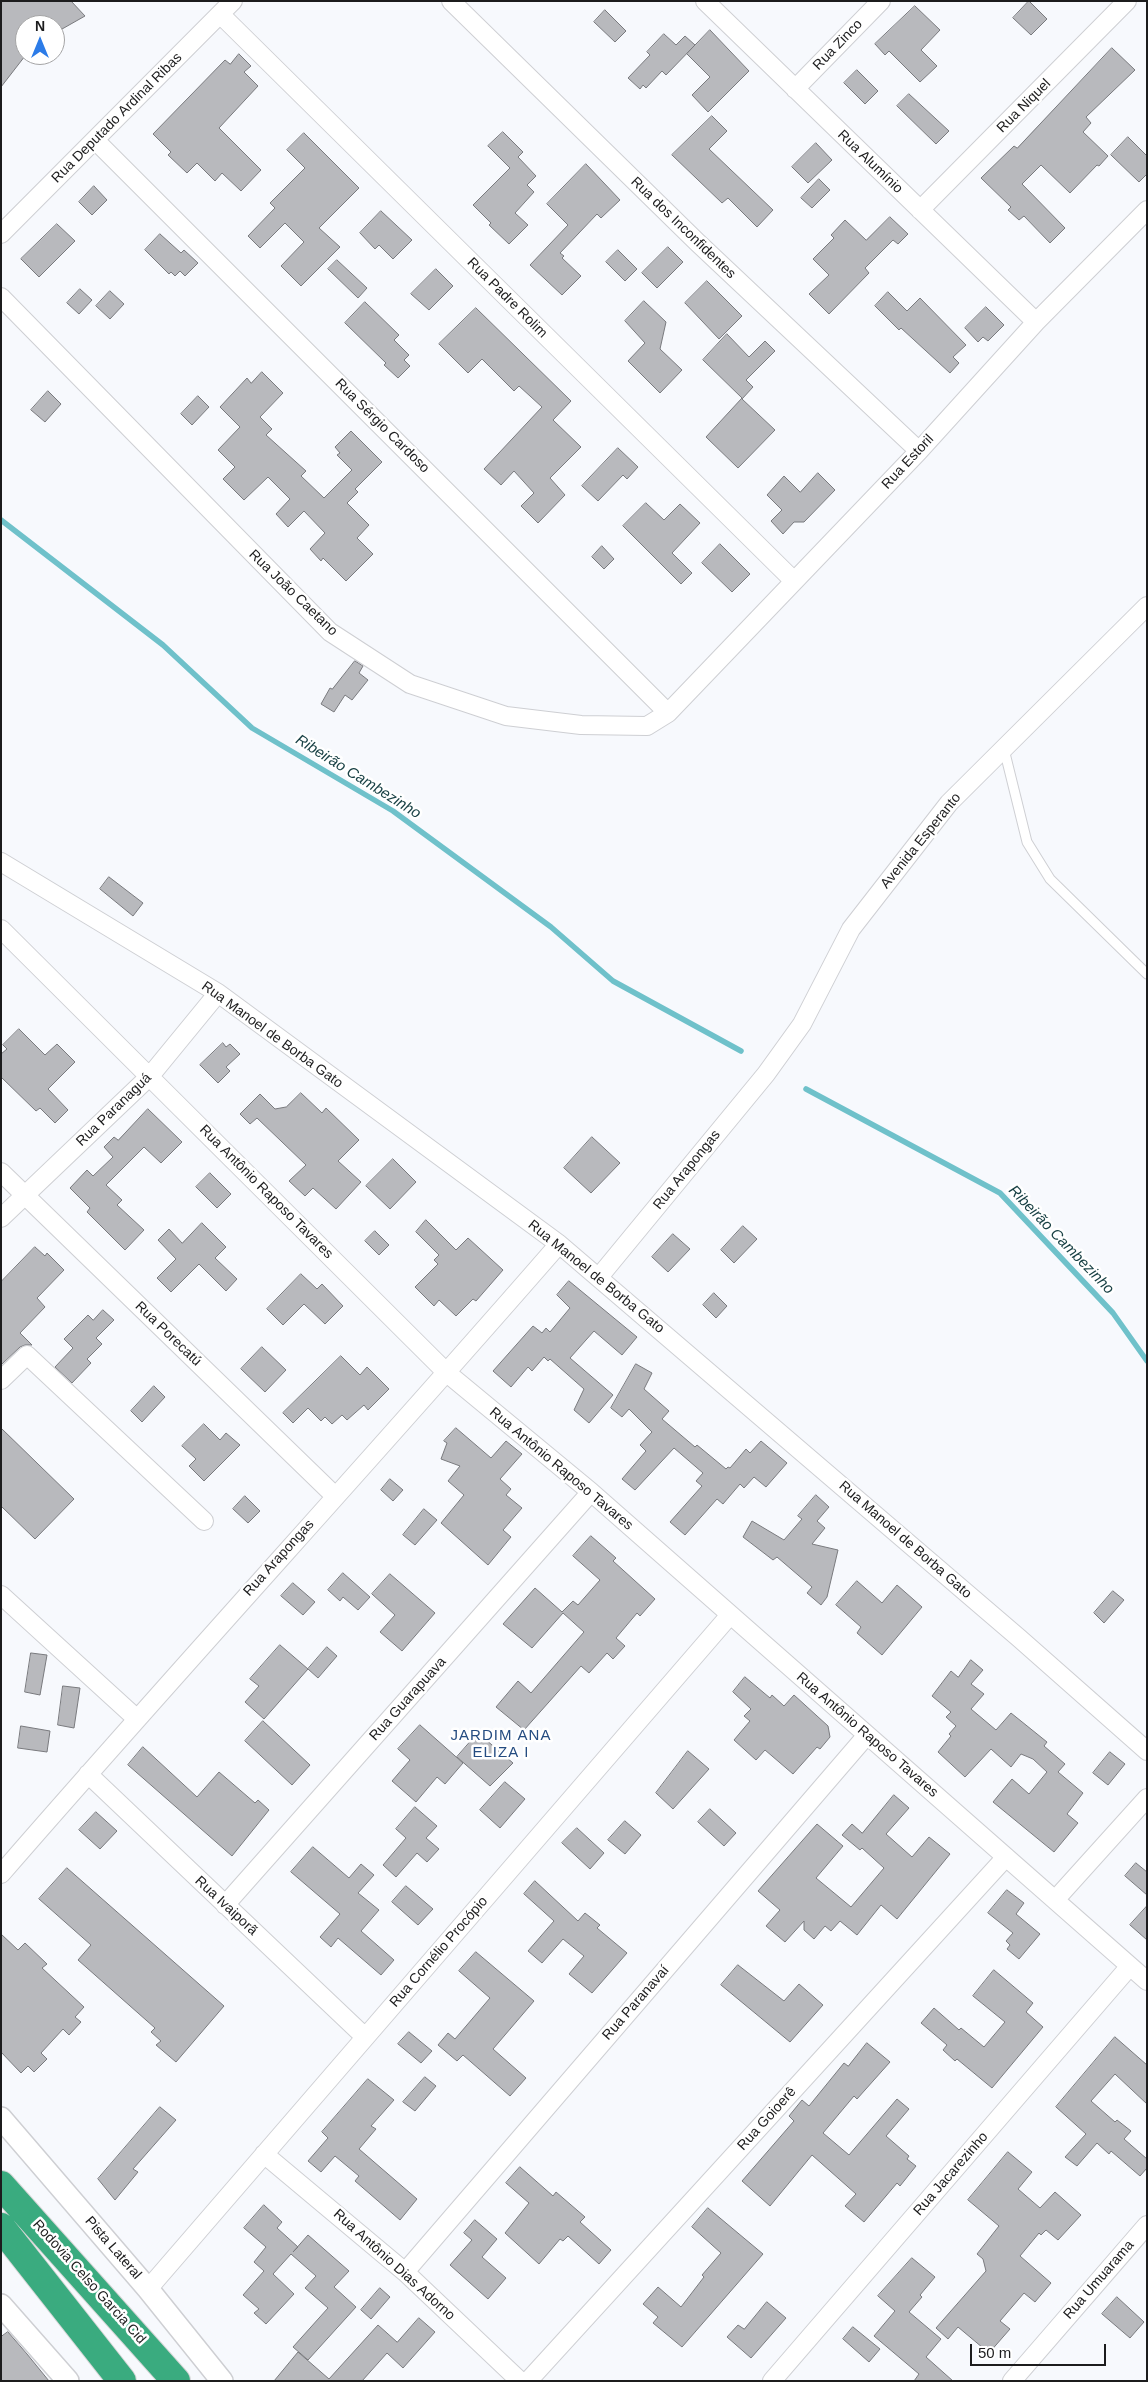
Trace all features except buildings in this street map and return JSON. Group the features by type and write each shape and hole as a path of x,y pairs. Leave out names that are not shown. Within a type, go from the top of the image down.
{"highway":[{"name":"Rodovia Celso Garcia Cid","path":"1,2185 172,2374"},
{"path":"1,2227 122,2381"}],"street":[{"name":"Rua Deputado Ardinal Ribas","path":"1,234 232,1"},
{"name":"Rua dos Inconfidentes","path":"451,1 697,242 919,451"},
{"name":"Rua Zinco","path":"795,89 881,1"},
{"name":"Rua Niquel","path":"920,210 1127,1"},
{"name":"Rua Alumínio","path":"713,4 795,89 1036,322"},
{"name":"Rua Padre Rolim","path":"220,14 794,582"},
{"name":"Rua Sérgio Cardoso","path":"95,140 668,713"},
{"name":"Rua Estoril","path":"668,713 919,451 1036,322 1147,210"},
{"name":"Rua João Caetano","path":"1,296 330,632 410,684 506,716 581,725 647,726 668,713"},
{"name":"Avenida Esperanto","path":"775,1062 802,1024 851,929 949,803 1147,606"},
{"name":"Rua Manoel de Borba Gato","path":"1,862 218,993 559,1244 1019,1638 1147,1751"},
{"name":"Rua Antônio Raposo Tavares","path":"1,929 447,1373 591,1492 1147,1981"},
{"name":"Rua Paranaguá","path":"1,1218 150,1076 218,993"},
{"name":"Rua Arapongas","path":"599,1277 775,1062"},
{"name":"Rua Porecatú","path":"1,1172 335,1496"},
{"name":"Rua Arapongas","path":"1,1874 137,1718 447,1373 559,1244"},
{"path":"1,1380 27,1355 204,1520"},
{"name":"Rua Guarapuava","path":"225,1905 591,1492"},
{"path":"1,1595 137,1718"},
{"name":"Rua Cornélio Procópio","path":"148,2289 730,1615"},
{"name":"Rua Paranavaí","path":"406,2272 867,1735"},
{"name":"Rua Ivaiporã","path":"88,1774 365,2037"},
{"path":"1055,1900 1147,1798"},
{"name":"Rua Goioerê","path":"528,2381 1006,1857"},
{"name":"Rua Jacarezinho","path":"772,2381 1130,1966"},
{"name":"Pista Lateral","path":"1,2118 148,2289 222,2381"},
{"name":"Rua Antônio Dias Adorno","path":"264,2154 406,2272 520,2381"},
{"name":"Rua Umuarama","path":"1012,2381 1147,2225"},
{"path":"1,2305 68,2381"}],"lane":[{"path":"1004,748 1027,842 1050,878 1147,974"}],"waterway":[{"name":"Ribeirão Cambezinho","path":"1,520 163,645 252,728 393,811 551,927 613,981 741,1051"},
{"name":"Ribeirão Cambezinho","path":"806,1089 1000,1193 1113,1313 1147,1361"}],"district":[{"name":"JARDIM ANA ELIZA I","path":"501,1744"}]}
